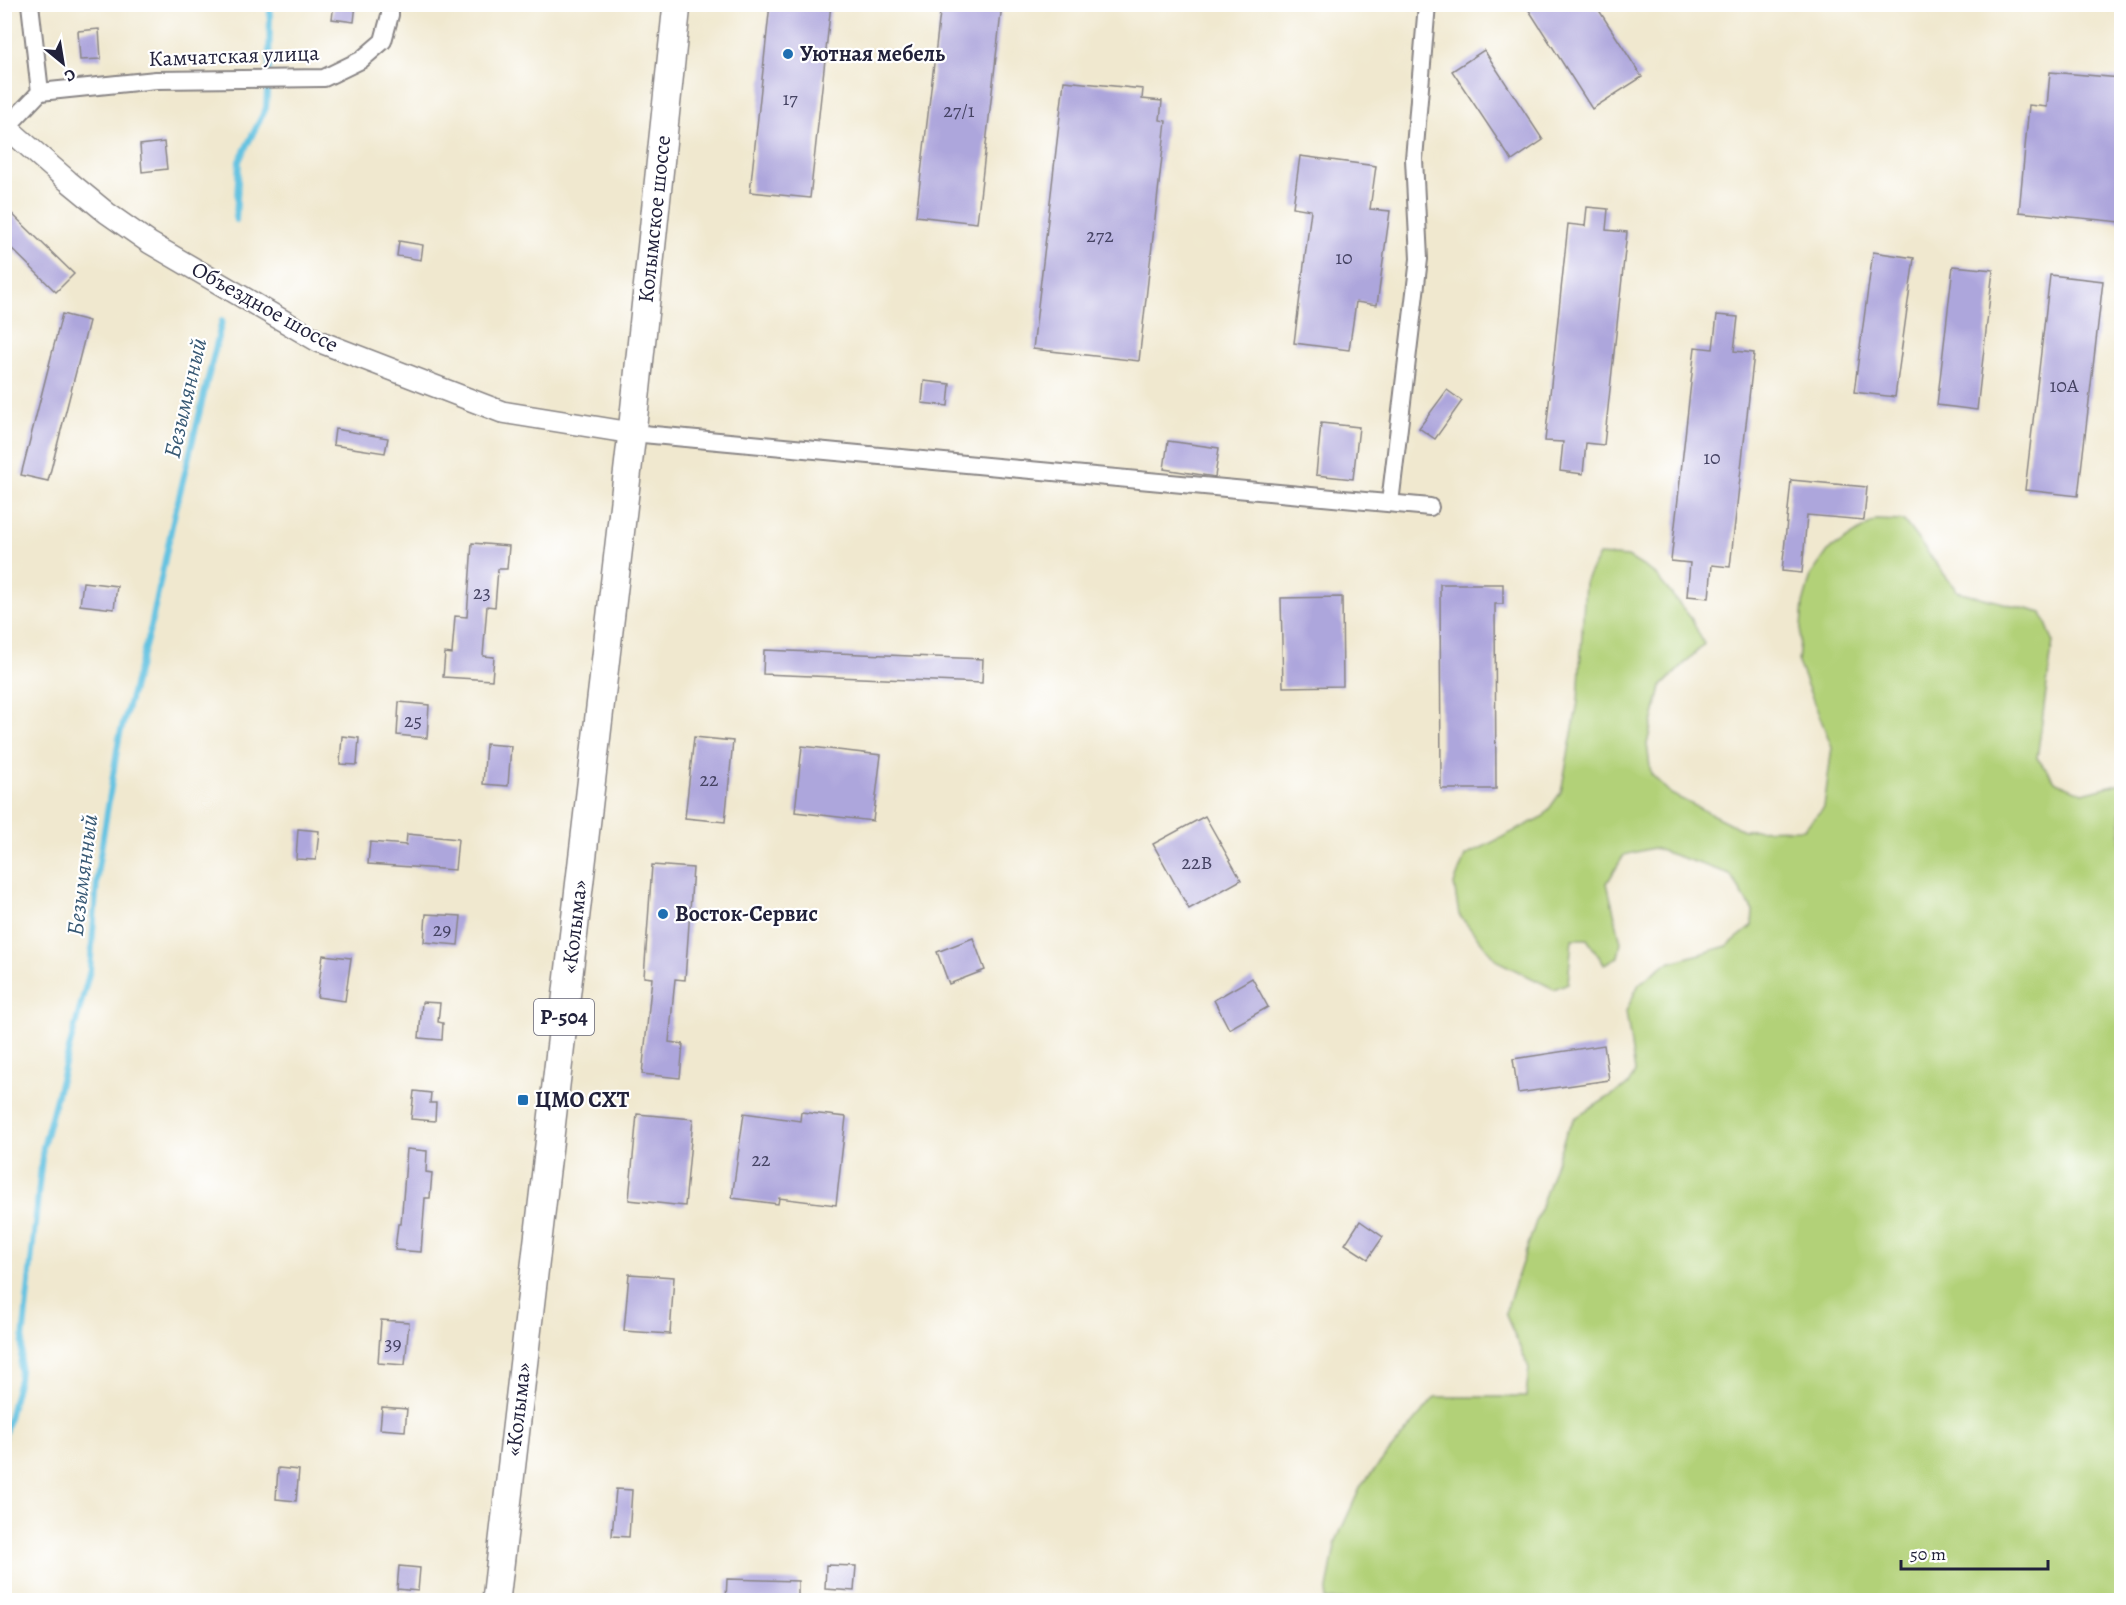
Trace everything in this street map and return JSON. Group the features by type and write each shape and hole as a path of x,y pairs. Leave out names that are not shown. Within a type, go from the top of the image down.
{"highway":[{"name":"Колымское шоссе","path":"633,433 677,4"},
{"name":"«Колыма»","path":"496,1600 633,433"}],"street":[{"path":"6,126 40,92 30,4"},
{"name":"Камчатская улица","path":"40,92 156,80 324,78 361,60 383,41 390,15 390,4"},
{"path":"1390,503 1419,259 1414,159 1427,4"},
{"name":"Объездное шоссе","path":"6,126 107,213 150,243 318,341 502,412 633,433"},
{"path":"633,433 1430,507"}],"green space":[{"path":"1876,520 1904,521 1957,591 2042,613 2053,641 2037,758 2056,782 2083,793 2121,783 2121,1600 1325,1600 1336,1541 1361,1486 1435,1397 1526,1397 1529,1368 1505,1313 1566,1133 1575,1118 1628,1085 1635,1072 1626,1011 1639,984 1665,964 1727,946 1752,926 1753,911 1730,874 1653,848 1624,855 1607,883 1621,942 1618,957 1604,964 1587,939 1572,939 1568,983 1554,989 1497,961 1459,915 1454,884 1465,856 1544,816 1561,792 1578,702 1585,582 1599,555 1628,557 1654,573 1691,618 1704,644 1661,687 1647,744 1651,774 1671,794 1743,830 1804,829 1824,807 1832,747 1798,663 1803,604 1811,575 1828,551"}],"building":[{"path":"334,4 356,4 354,22 332,19"},
{"path":"770,4 831,4 810,198 750,192"},
{"path":"941,4 1002,4 977,223 916,216"},
{"path":"1525,4 1595,4 1642,77 1592,109"},
{"path":"99,29 101,59 80,60 78,31"},
{"path":"1484,50 1543,140 1512,161 1452,71"},
{"path":"2050,72 2121,78 2121,222 2019,212 2029,105 2047,107"},
{"path":"1064,81 1143,89 1142,99 1162,101 1160,120 1166,121 1139,361 1033,349"},
{"path":"164,142 167,169 142,172 140,145"},
{"path":"1300,156 1376,166 1370,209 1390,211 1377,305 1356,302 1349,350 1294,343 1311,210 1293,207"},
{"path":"4,206 74,274 56,292 4,241"},
{"path":"1587,207 1608,209 1606,230 1627,232 1604,445 1586,443 1583,474 1560,471 1563,442 1545,441 1568,224 1585,226"},
{"path":"399,241 423,245 421,260 397,256"},
{"path":"1873,252 1914,258 1895,397 1854,392"},
{"path":"1953,266 1993,270 1977,410 1937,405"},
{"path":"2050,275 2103,281 2078,496 2025,490"},
{"path":"62,314 89,321 48,481 21,475"},
{"path":"1717,315 1738,317 1734,351 1754,353 1730,567 1712,565 1709,598 1687,596 1690,563 1671,561 1695,347 1713,349"},
{"path":"924,381 950,384 948,406 922,403"},
{"path":"1447,390 1462,401 1435,439 1419,428"},
{"path":"1321,423 1359,427 1353,479 1316,475"},
{"path":"335,429 388,438 385,453 333,445"},
{"path":"1168,441 1219,448 1215,477 1164,469"},
{"path":"1791,480 1867,487 1864,520 1807,515 1802,573 1782,571"},
{"path":"472,543 509,546 507,569 498,569 495,607 487,606 483,656 494,657 492,680 443,677 445,653 452,654 455,616 467,617"},
{"path":"83,582 117,586 114,609 80,605"},
{"path":"1440,584 1503,584 1503,604 1495,604 1496,789 1441,789"},
{"path":"1342,597 1343,686 1283,687 1281,598"},
{"path":"764,650 983,659 982,683 763,674"},
{"path":"399,702 429,705 427,738 397,735"},
{"path":"342,736 359,738 357,765 340,764"},
{"path":"694,737 733,741 725,822 685,818"},
{"path":"486,744 511,746 508,786 483,784"},
{"path":"802,746 881,755 873,821 795,812"},
{"path":"1205,816 1241,880 1189,909 1153,844"},
{"path":"298,829 319,831 316,860 296,859"},
{"path":"407,834 458,839 455,870 368,864 370,842 406,845"},
{"path":"652,865 693,868 685,980 675,979 669,1042 683,1044 680,1078 642,1074 652,978 644,977"},
{"path":"426,914 461,916 458,945 424,942"},
{"path":"973,938 985,970 949,984 937,952"},
{"path":"323,955 351,958 345,1001 317,997"},
{"path":"1252,978 1268,1007 1229,1029 1214,1000"},
{"path":"422,1002 440,1003 438,1022 443,1023 442,1040 419,1038"},
{"path":"1604,1045 1609,1080 1518,1093 1513,1059"},
{"path":"414,1091 431,1093 430,1103 436,1103 435,1121 411,1119"},
{"path":"801,1112 846,1117 836,1205 779,1198 778,1204 732,1198 744,1113 800,1121"},
{"path":"637,1114 693,1119 685,1206 629,1200"},
{"path":"407,1149 427,1151 426,1172 432,1173 430,1198 425,1198 421,1252 395,1250 398,1224 401,1224"},
{"path":"1360,1221 1383,1237 1368,1259 1345,1244"},
{"path":"629,1274 674,1277 670,1334 624,1331"},
{"path":"381,1320 409,1322 405,1365 378,1363"},
{"path":"382,1407 407,1409 405,1431 380,1429"},
{"path":"278,1468 299,1470 296,1501 276,1499"},
{"path":"616,1489 632,1490 629,1537 612,1536"},
{"path":"826,1565 856,1566 854,1591 825,1589"},
{"path":"399,1566 420,1568 418,1591 397,1589"},
{"path":"727,1579 798,1581 798,1600 726,1600"}],"waterway":[{"name":"Безымянный","path":"269,70 270,4"},
{"name":"Безымянный","path":"236,220 239,161 266,108 267,92"},
{"name":"Безымянный","path":"4,1437 19,1379 43,1147 90,970 98,868 119,738 151,626 173,521 222,321"}],"place":[{"name":"Уютная мебель","path":"788,54"},
{"name":"Восток-Сервис","path":"663,914"},
{"name":"ЦМО СХТ","path":"523,1100"}]}
